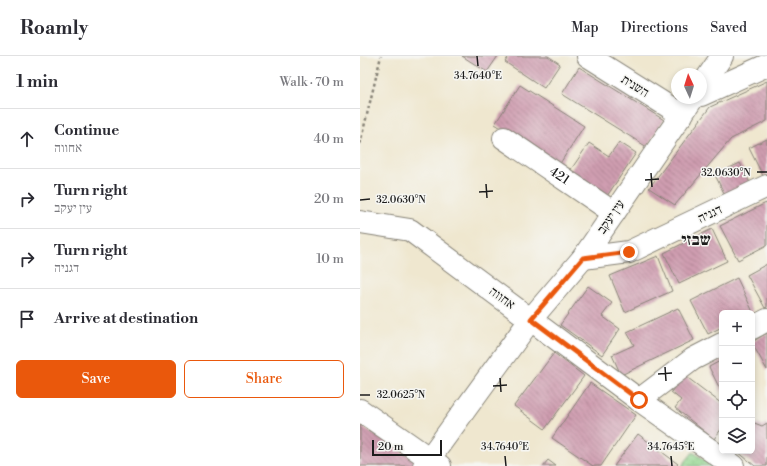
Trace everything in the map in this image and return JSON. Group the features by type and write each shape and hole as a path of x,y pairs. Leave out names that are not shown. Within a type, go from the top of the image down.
{"street":[{"name":"השנית","path":"588,56 671,90"},
{"name":"עין יעקב","path":"707,79 722,56"},
{"path":"707,93 763,67"},
{"name":"עין יעקב","path":"431,463 531,319 583,258 690,104"},
{"name":"421","path":"504,138 614,213"},
{"name":"דגניה","path":"583,258 629,252 767,186"},
{"name":"אחווה","path":"360,222 410,230 639,400 733,466"},
{"path":"755,326 767,320"},
{"path":"639,400 693,359 719,346"},
{"path":"360,410 431,463"}],"path":[{"path":"360,144 381,56"}],"green space":[{"path":"693,452 714,466 682,466"}],"building":[{"path":"462,56 498,56 487,72"},
{"path":"509,56 548,56 560,64 544,88 505,62"},
{"path":"579,67 664,120 647,147 562,94"},
{"path":"767,81 767,121 731,139 675,205 649,188 710,107"},
{"path":"520,85 584,126 559,165 495,124"},
{"path":"767,139 767,174 763,176 749,148"},
{"path":"619,142 636,153 607,196 570,171 589,143 609,156"},
{"path":"740,163 750,183 725,195 715,175"},
{"path":"766,203 767,245 738,260 720,226"},
{"path":"712,229 727,261 679,284 664,253"},
{"path":"658,256 672,291 625,312 610,276"},
{"path":"767,264 767,307 765,308 747,275"},
{"path":"737,278 752,310 719,310 719,328 708,334 691,301"},
{"path":"588,286 612,303 602,316 620,329 602,355 560,325"},
{"path":"678,308 694,340 621,375 612,355 634,345 627,332"},
{"path":"767,333 767,370 755,348 755,340"},
{"path":"554,353 584,376 545,429 514,406"},
{"path":"719,362 719,387 709,367"},
{"path":"684,375 719,402 719,432 714,439 675,408 681,400 671,392"},
{"path":"590,383 636,415 601,466 593,466 552,438"},
{"path":"755,423 762,426 767,423 767,466 755,466 741,454 755,454"},
{"path":"360,425 418,461 415,466 360,466"},
{"path":"638,434 678,464 676,466 614,466"},
{"path":"548,460 556,466 543,466"}],"district":[{"name":"שבזי","path":"696,240"}],"route":[{"path":"629,252 583,258 531,319 639,400"}]}
